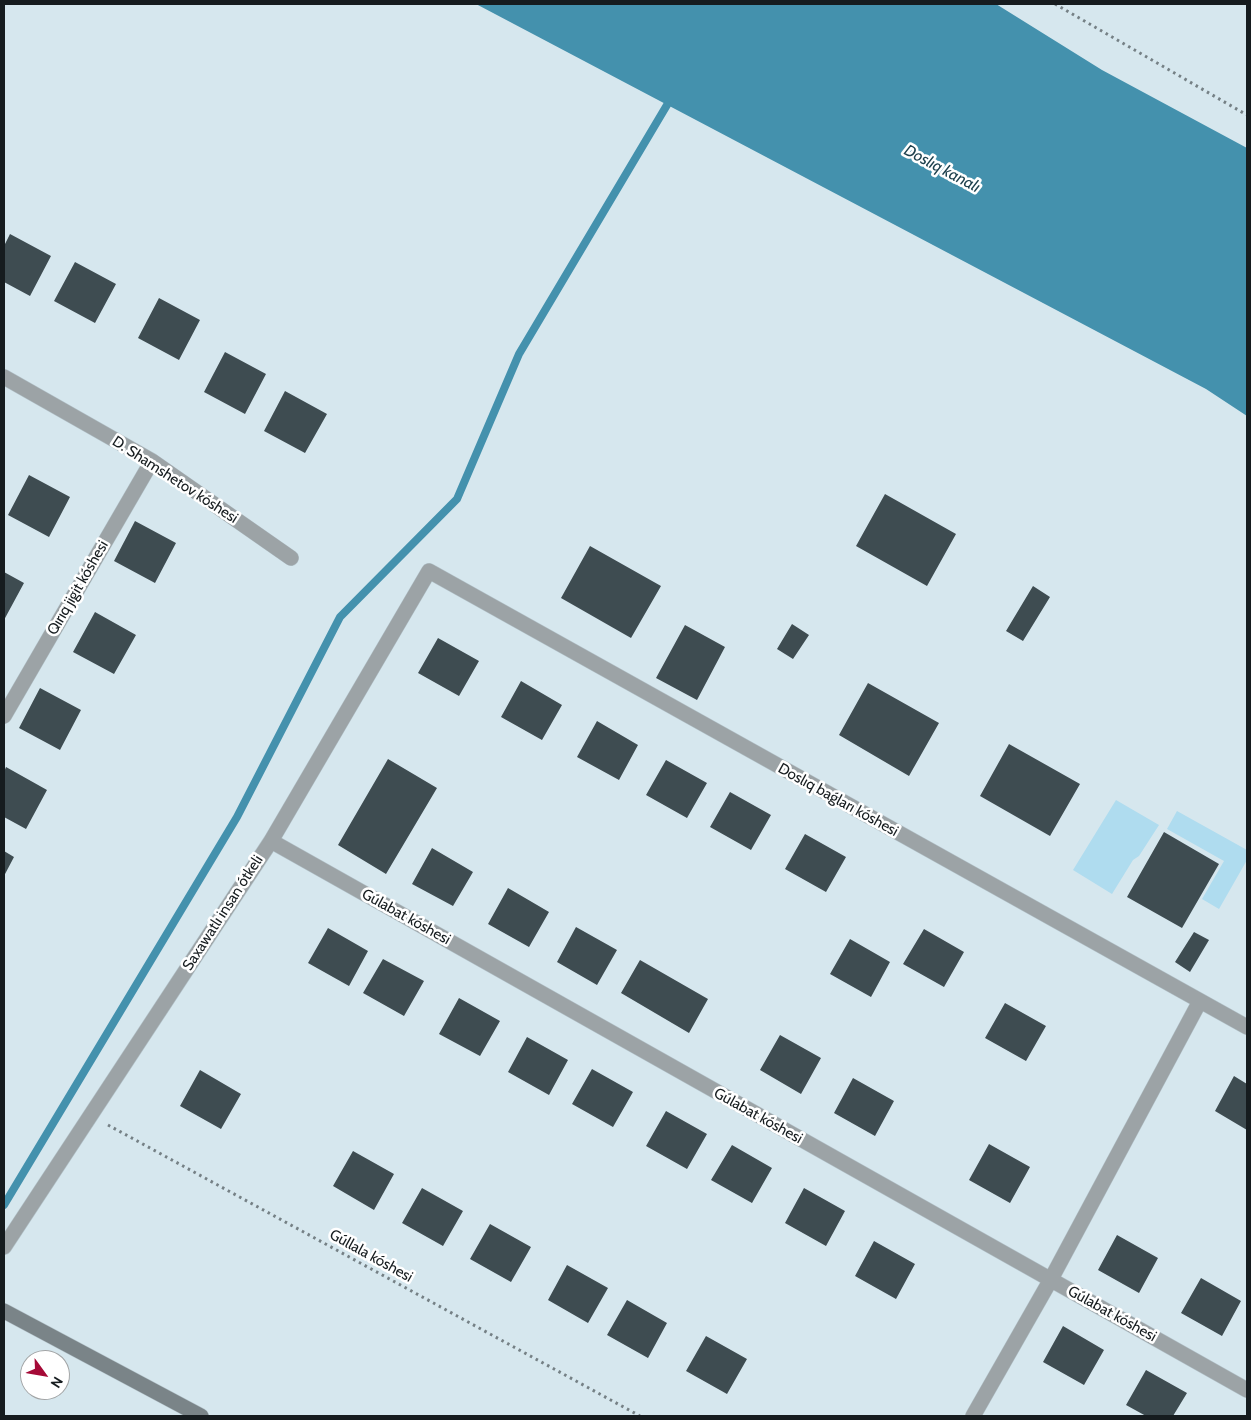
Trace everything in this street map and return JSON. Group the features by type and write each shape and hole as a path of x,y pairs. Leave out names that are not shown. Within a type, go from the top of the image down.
{"main road":[{"path":"4,1311 201,1416"}],"street":[{"name":"D. Shamshetov kóshesi","path":"4,377 152,461 291,558"},
{"name":"Qırıq jigit kóshesi","path":"4,716 152,461"},
{"name":"Saxawatlı insan ótkeli","path":"4,1247 270,841 430,571"},
{"name":"Doslıq baǵları kóshesi","path":"430,571 1247,1027"},
{"name":"Gúlabat kóshesi","path":"270,841 1247,1390"},
{"path":"974,1416 1050,1280 1200,1002"}],"path":[{"path":"1055,4 1247,115"},
{"name":"Gúllala kóshesi","path":"91,1116 640,1416"}],"shaded area":[{"path":"1116,800 1159,825 1139,856 1133,860 1112,894 1073,870"},
{"path":"1177,811 1247,850 1247,860 1219,909 1202,899 1224,861 1167,829"}],"water":[{"name":"Doslıq kanalı","path":"476,4 996,4 1102,70 1247,148 1247,416 1206,389"}],"building":[{"path":"10,234 51,256 30,296 4,282 4,246"},
{"path":"75,262 116,284 95,323 54,301"},
{"path":"159,298 200,320 179,360 138,338"},
{"path":"225,352 266,374 245,414 204,392"},
{"path":"285,391 327,414 305,453 264,431"},
{"path":"29,475 70,497 49,537 8,515"},
{"path":"885,494 956,534 927,586 856,546"},
{"path":"135,521 176,543 155,583 114,561"},
{"path":"590,546 661,586 631,638 561,598"},
{"path":"4,572 24,583 4,620"},
{"path":"1033,586 1050,597 1023,641 1006,631"},
{"path":"95,612 136,635 114,674 73,652"},
{"path":"792,624 809,635 793,659 777,649"},
{"path":"685,625 725,647 697,700 656,678"},
{"path":"438,638 479,661 459,696 418,673"},
{"path":"521,681 562,705 542,740 501,717"},
{"path":"868,683 939,723 909,776 839,735"},
{"path":"40,688 81,710 60,750 19,728"},
{"path":"597,721 638,745 619,780 577,757"},
{"path":"1009,744 1080,784 1050,836 980,796"},
{"path":"388,759 437,788 386,874 338,845"},
{"path":"666,760 707,783 687,818 646,795"},
{"path":"6,767 47,790 26,829 4,817 4,772"},
{"path":"730,792 771,815 751,850 710,827"},
{"path":"1164,832 1219,864 1182,928 1127,897"},
{"path":"805,834 846,857 826,892 785,869"},
{"path":"432,848 473,872 453,906 412,884"},
{"path":"4,851 14,857 4,876"},
{"path":"508,888 549,912 529,947 488,924"},
{"path":"576,927 617,950 597,985 557,962"},
{"path":"328,928 368,951 349,986 308,963"},
{"path":"924,929 964,952 944,987 903,964"},
{"path":"1194,932 1209,940 1190,972 1175,962"},
{"path":"850,939 890,962 871,997 830,974"},
{"path":"383,959 424,981 404,1016 363,993"},
{"path":"640,960 708,999 689,1033 621,993"},
{"path":"459,998 500,1021 480,1056 439,1034"},
{"path":"1005,1003 1046,1026 1026,1061 985,1038"},
{"path":"780,1035 821,1058 801,1094 760,1070"},
{"path":"527,1037 568,1060 549,1095 508,1072"},
{"path":"592,1069 633,1092 613,1127 572,1104"},
{"path":"200,1070 241,1094 221,1129 180,1106"},
{"path":"1234,1076 1247,1084 1247,1130 1215,1111"},
{"path":"853,1078 894,1101 875,1136 834,1113"},
{"path":"666,1111 707,1134 687,1169 646,1146"},
{"path":"989,1144 1030,1167 1010,1203 969,1180"},
{"path":"732,1145 772,1168 752,1203 711,1180"},
{"path":"353,1151 394,1174 374,1210 333,1186"},
{"path":"422,1188 463,1211 443,1246 402,1223"},
{"path":"804,1188 845,1211 826,1246 785,1223"},
{"path":"490,1224 531,1247 511,1282 470,1259"},
{"path":"1117,1235 1158,1258 1139,1293 1098,1270"},
{"path":"874,1241 915,1264 896,1299 855,1276"},
{"path":"567,1265 608,1288 588,1323 548,1300"},
{"path":"1201,1278 1241,1301 1222,1336 1181,1313"},
{"path":"627,1300 667,1323 648,1358 607,1335"},
{"path":"1063,1326 1104,1350 1084,1385 1043,1362"},
{"path":"706,1336 747,1359 727,1394 686,1371"},
{"path":"1146,1370 1187,1393 1173,1416 1146,1416 1126,1405"}],"waterway":[{"path":"4,1205 237,817 340,617 457,499 519,354 667,105"}]}
